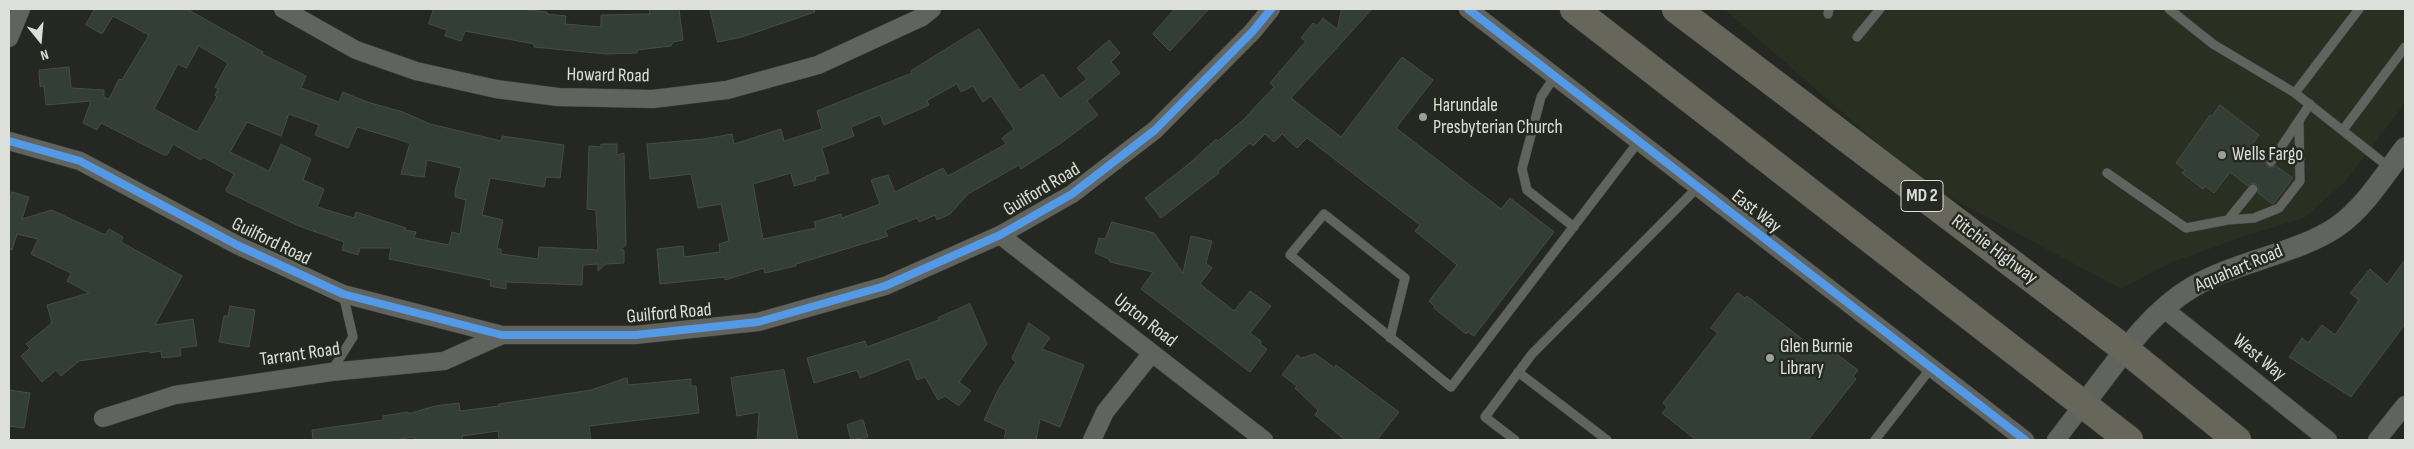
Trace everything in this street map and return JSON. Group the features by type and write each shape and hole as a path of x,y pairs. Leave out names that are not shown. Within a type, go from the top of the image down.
{"main road":[{"path":"1574,9 2129,440"},
{"name":"Ritchie Highway","path":"1676,9 2126,350 2237,440"}],"street":[{"path":"9,38 22,9"},
{"name":"Howard Road","path":"283,9 356,50 416,71 496,89 558,97 653,99 727,90 818,66 922,17 932,9"},
{"name":"Guilford Road","path":"9,141 80,161 237,245 343,294 502,336 635,335 758,322 885,286 1000,235 1072,194 1155,130 1253,31 1271,9"},
{"name":"East Way","path":"1468,9 2025,440"},
{"name":"Aquahart Road","path":"2084,405 2142,330 2164,308 2191,288 2211,277 2306,242 2339,226 2366,198 2405,148"},
{"name":"Upton Road","path":"1000,235 1264,440"},
{"name":"West Way","path":"2164,308 2328,440"},
{"name":"Tarrant Road","path":"103,418 175,394 331,372 444,361 502,336"},
{"path":"1092,440 1105,412 1152,353"},
{"path":"2056,440 2084,405"},
{"path":"2377,440 2405,405"}],"lane":[{"path":"1857,37 1880,9"},
{"path":"2169,9 2212,44 2295,93 2390,168"},
{"path":"2295,93 2359,9"},
{"path":"2343,130 2405,47"},
{"path":"1555,76 1541,97 1522,169 1527,190 1574,227"},
{"path":"2271,162 2310,104"},
{"path":"2107,173 2186,228 2228,220 2254,218 2279,208 2300,181 2299,122"},
{"path":"1390,338 1405,278 1324,214 1290,255 1390,338 1451,387 1639,141"},
{"path":"1515,440 1485,417 1532,354 1698,187"},
{"path":"2228,220 2253,189"},
{"path":"331,372 353,337 343,294"},
{"path":"1875,440 1931,368"},
{"path":"1518,372 1606,440"}],"shaded area":[{"path":"1724,9 2405,9 2405,103 2345,182 2304,218 2248,235 2170,263 2121,289 1923,183"}],"building":[{"path":"95,9 187,9 263,52 262,54 306,76 301,88 339,102 343,92 367,102 403,112 430,124 501,141 502,136 564,145 560,178 546,177 544,187 490,178 482,215 503,220 497,249 501,249 501,254 538,259 539,247 598,250 596,210 587,209 589,146 601,147 601,144 617,144 617,155 624,153 626,245 620,250 624,250 624,263 606,264 598,271 598,264 583,265 582,285 506,282 506,289 490,286 491,280 389,259 391,248 360,248 358,255 342,250 344,242 299,226 227,192 226,190 234,174 203,157 201,160 173,144 167,155 164,155 101,123 97,130 83,123 91,101 46,105 44,86 40,87 39,70 69,67 71,88 104,90 104,97 109,99 119,79 122,80 149,35 113,16 102,34 86,25","holes":["199,46 228,63 215,87 218,89 215,95 217,97 197,132 154,109 178,64 186,68","289,114 319,125 315,135 348,148 357,127 410,143 401,174 424,177 427,160 461,168 455,191 455,197 466,200 460,234 452,232 449,245 414,238 416,232 405,230 406,228 356,212 354,218 317,207 324,189 303,180 311,159 281,144 269,171 230,152 247,122 281,136"]},
{"path":"434,9 529,9 547,12 547,14 566,16 565,24 601,27 601,15 650,14 649,9 679,9 683,40 673,42 671,46 637,50 637,53 606,54 534,47 534,44 465,31 461,41 445,36 447,30 429,24"},
{"path":"710,9 814,9 815,12 742,37 718,42"},
{"path":"1175,9 1209,9 1170,51 1153,34"},
{"path":"1342,9 1372,9 1291,98 1341,137 1402,57 1433,80 1396,128 1501,209 1510,198 1554,232 1474,336 1468,332 1466,334 1434,308 1429,301 1457,265 1415,231 1420,225 1307,138 1297,148 1282,134 1274,142 1265,134 1253,146 1250,143 1218,171 1219,173 1161,218 1145,198 1190,163 1216,139 1218,141 1243,120 1274,87 1270,83 1306,41 1301,38 1313,23 1317,26 1323,18 1337,29"},
{"path":"979,29 1020,90 1043,74 1060,99 1087,79 1077,68 1109,40 1120,53 1111,62 1120,73 1087,101 1098,115 1061,143 1021,169 1019,165 968,194 950,214 937,220 935,215 919,222 917,218 885,230 888,236 796,264 796,266 765,273 764,268 725,280 725,277 660,284 657,249 683,246 684,257 720,252 719,244 729,241 721,204 698,208 691,174 650,179 647,144 704,139 732,134 734,144 781,129 784,141 822,129 817,111 912,73 911,71","holes":["957,84 961,92 973,86 983,102 991,96 1014,129 1002,138 1006,144 948,176 943,168 895,192 888,175 871,180 880,204 842,218 841,214 814,222 816,228 763,239 753,184 791,173 794,186 816,180 815,177 829,173 822,148 854,136 851,127 880,115 884,125 929,105 927,101"]},
{"name":"Wells Fargo","path":"2220,105 2259,135 2251,146 2266,158 2267,167 2276,166 2293,178 2274,203 2272,204 2258,193 2259,187 2256,184 2251,183 2248,186 2230,172 2214,193 2205,186 2203,189 2182,173 2185,170 2176,163 2210,115 2212,116"},
{"path":"12,192 29,197 22,219 52,210 103,234 106,234 109,229 123,237 121,242 182,276 155,325 193,319 197,346 180,348 181,356 162,358 161,351 150,353 149,351 79,361 61,376 56,370 42,382 21,356 30,348 26,344 52,323 47,305 89,293 67,281 71,273 31,254 38,239 17,234 12,250 9,249 9,202"},
{"path":"1112,222 1154,233 1183,273 1191,236 1212,241 1206,263 1212,268 1200,284 1234,311 1250,291 1271,306 1250,333 1261,341 1260,344 1267,349 1250,372 1141,289 1153,272 1110,262 1109,259 1095,253 1099,238 1105,239"},
{"path":"2405,260 2405,324 2351,397 2289,357 2302,338 2308,343 2322,325 2335,335 2359,300 2350,293 2370,269 2387,284"},
{"name":"Glen Burnie Library","path":"1738,293 1745,298 1747,296 1811,346 1817,339 1858,370 1853,377 1856,379 1808,440 1696,440 1662,413 1667,407 1663,403 1718,333 1711,328"},
{"path":"970,304 987,344 959,382 971,391 959,406 945,396 938,400 925,377 917,380 909,359 860,378 857,370 814,383 807,358 865,341 867,347 939,320 938,318"},
{"path":"230,306 255,310 249,347 219,342 224,316 228,316"},
{"path":"1029,323 1050,338 1042,349 1084,365 1060,427 1040,419 1036,440 1004,440 1006,430 984,420 998,390 1016,362 1012,359"},
{"path":"1315,354 1335,368 1336,365 1399,412 1377,440 1345,440 1315,415 1318,410 1295,388 1297,386 1282,375 1297,355 1301,358"},
{"path":"784,370 798,440 757,440 759,412 737,416 731,378"},
{"path":"627,378 628,385 691,379 691,386 696,386 699,413 589,426 591,440 499,440 498,431 462,436 463,440 414,440 414,437 393,440 313,440 312,430 383,420 383,416 408,412 408,414 435,406 459,403 460,411 499,406 499,404 591,390"},
{"path":"9,390 30,393 24,428 9,426"},
{"path":"863,420 868,437 851,440 847,425"}],"cycle path":[{"path":"9,141 80,161 237,245 343,294 502,335 635,335 758,322 885,286 1000,235 1072,194 1155,130 1253,31 1271,9"},
{"path":"1468,9 2025,440"}],"place":[{"name":"Harundale Presbyterian Church","path":"1423,117"},
{"name":"Wells Fargo","path":"2222,155"},
{"name":"Glen Burnie Library","path":"1770,358"}]}
